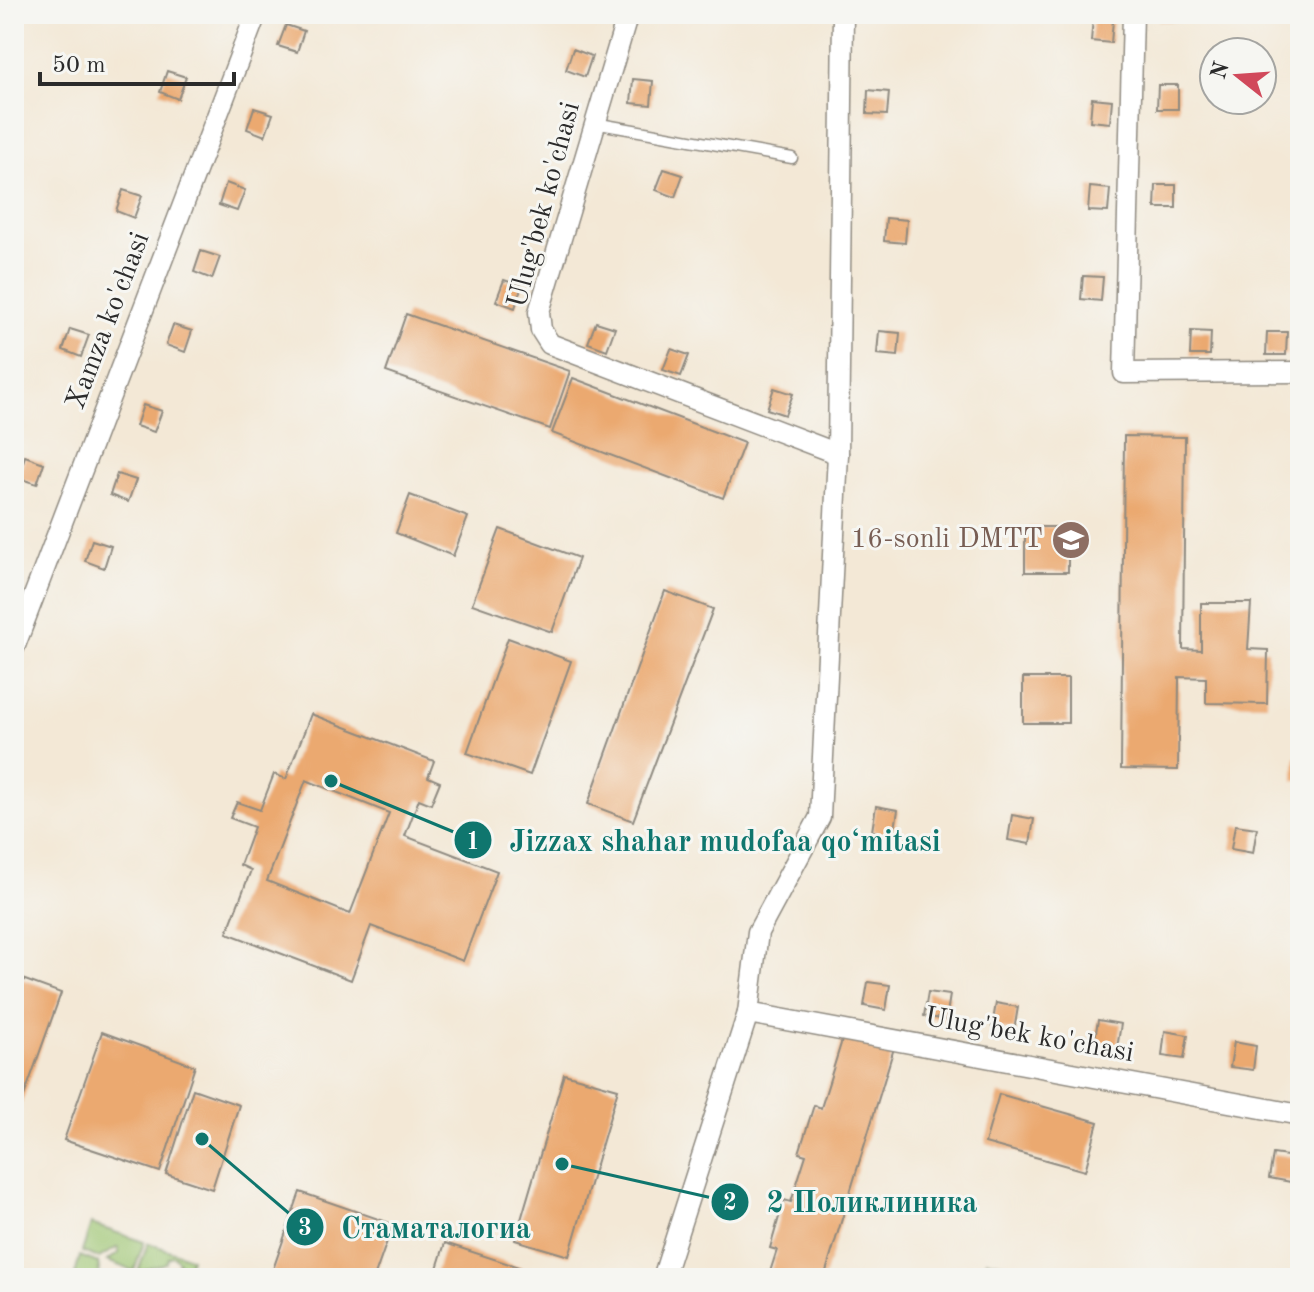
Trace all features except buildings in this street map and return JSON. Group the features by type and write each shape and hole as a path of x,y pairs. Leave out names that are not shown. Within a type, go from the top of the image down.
{"street":[{"name":"Xamza ko'chasi","path":"14,648 256,14"},
{"name":"Ulug'bek ko'chasi","path":"628,14 539,312 541,330 550,344 838,454"},
{"path":"663,1278 748,1013 758,932 820,817 838,454 843,14"},
{"path":"1133,14 1124,373 1300,372"},
{"name":"Ulug'bek ko'chasi","path":"748,1013 1300,1115"}],"lane":[{"path":"594,123 792,158"}],"green space":[{"path":"91,1224 144,1242 134,1271 107,1261 119,1253 118,1247 99,1258 82,1252"},
{"path":"148,1243 191,1258 184,1278 152,1278 145,1275 167,1268 175,1269 179,1262 174,1256 169,1257 166,1263 138,1272"},
{"path":"80,1256 98,1263 100,1278 78,1278 75,1275"},
{"path":"987,1260 1061,1276 1061,1278 983,1278"}],"place":[{"name":"16-sonli DMTT","path":"1071,540"},
{"name":"Jizzax shahar mudofaa qoʻmitasi","path":"331,781"},
{"name":"Стаматалогиа","path":"202,1139"},
{"name":"2 Поликлиника","path":"562,1164"}]}
